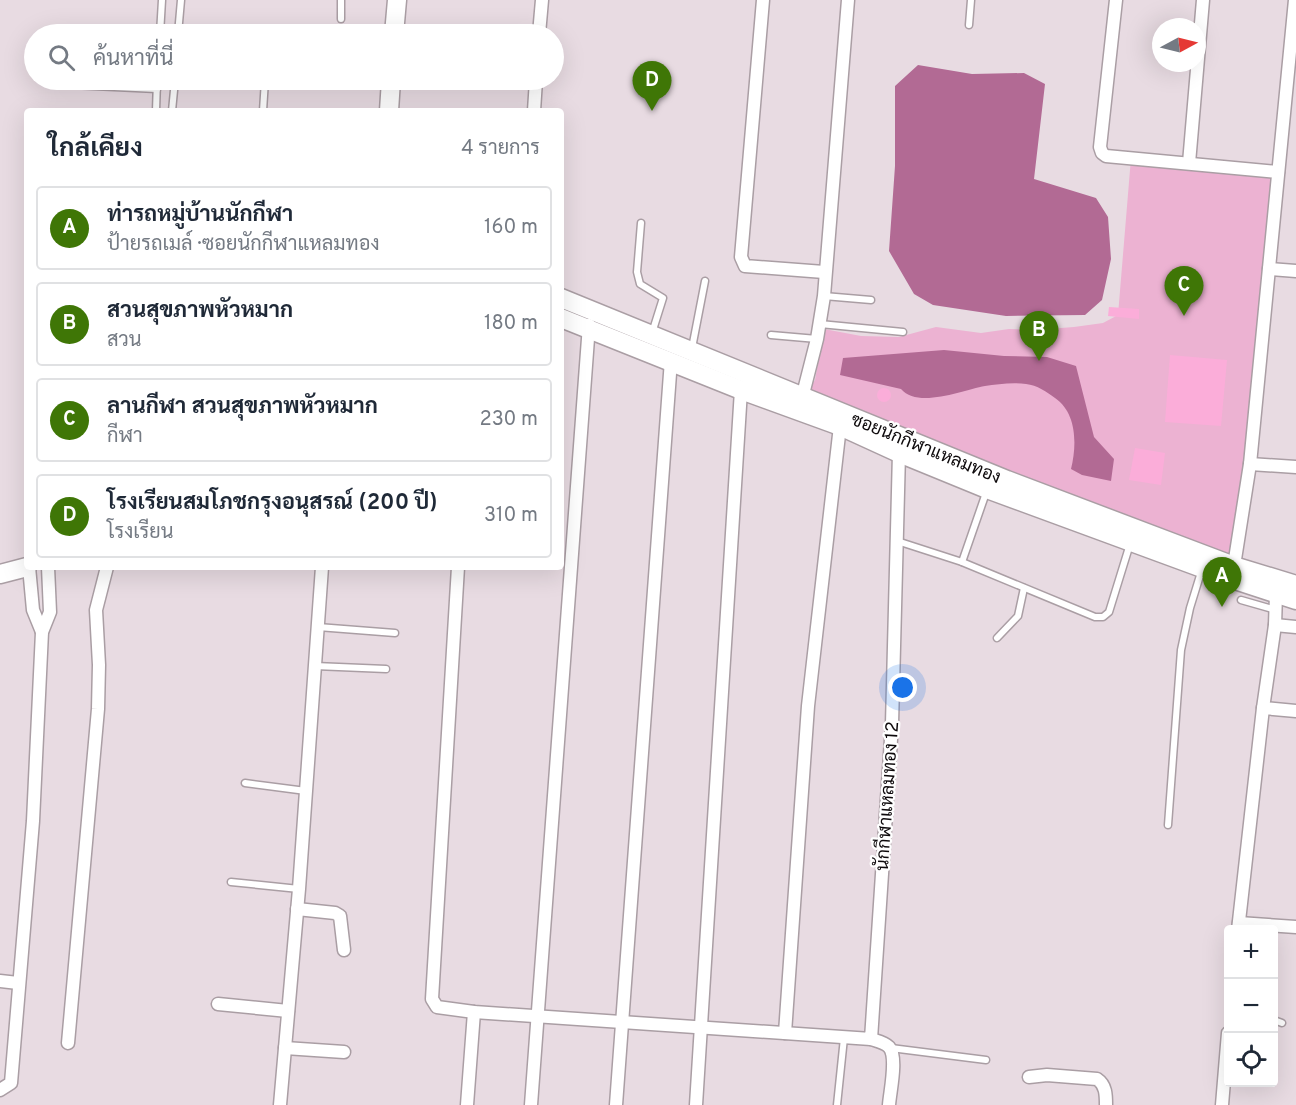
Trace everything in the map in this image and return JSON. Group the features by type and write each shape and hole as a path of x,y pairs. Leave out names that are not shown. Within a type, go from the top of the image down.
{"street":[{"path":"395,24 397,0"},
{"path":"540,24 542,0"},
{"path":"763,0 742,262 745,266 824,272"},
{"path":"802,398 817,339 824,296 824,272 848,0"},
{"path":"1116,0 1100,147 1102,153 1106,156 1278,172"},
{"path":"1189,163 1203,0"},
{"path":"1233,573 1250,464 1295,0"},
{"path":"389,108 390,90"},
{"path":"534,108 535,90"},
{"path":"1269,268 1296,271"},
{"name":"ซอยนักกีฬาแหลมทอง","path":"564,300 590,320 671,360 741,390 840,426 987,489 1202,568 1296,585"},
{"name":"ซอยนักกีฬาแหลมทอง","path":"564,318 590,320 650,336 691,351 1233,573 1276,602 1296,600"},
{"path":"531,1105 590,320"},
{"path":"616,1105 671,360"},
{"path":"696,1105 741,390"},
{"path":"785,1033 808,706 840,426"},
{"name":"นักกีฬาแหลมทอง 12","path":"871,1039 892,724 899,453"},
{"path":"1250,464 1296,467"},
{"path":"0,574 24,568"},
{"path":"28,570 33,610 42,632"},
{"path":"0,1090 12,1083 18,983 33,821 42,632 50,612 48,570"},
{"path":"68,1043 98,708 99,665 96,610 105,570"},
{"path":"280,1105 307,791 322,570"},
{"path":"458,570 432,999 437,1007 474,1012 623,1021 702,1029 871,1039 884,1043 890,1048 894,1057 889,1105"},
{"path":"1239,925 1276,602"},
{"path":"1275,625 1296,627"},
{"path":"1263,708 1296,711"},
{"path":"297,909 335,913 340,916 344,950"},
{"path":"1278,927 1296,927"},
{"path":"0,981 18,983"},
{"path":"218,1004 288,1011"},
{"path":"467,1105 474,1012"},
{"path":"285,1048 344,1052"},
{"path":"1029,1077 1047,1075 1097,1079 1102,1082 1106,1105"},
{"path":"1222,1105 1224,1081"}],"lane":[{"path":"161,24 162,0"},
{"path":"179,24 181,0"},
{"path":"341,19 342,0"},
{"path":"969,26 971,0"},
{"path":"156,108 157,90"},
{"path":"172,108 174,90"},
{"path":"263,108 264,90"},
{"path":"641,223 638,280 640,284 663,298 650,336"},
{"path":"691,351 705,281"},
{"path":"824,296 871,300"},
{"path":"819,324 903,332"},
{"path":"771,335 817,339"},
{"path":"962,562 987,489"},
{"path":"897,541 962,562 1095,617 1103,617 1109,612 1130,542"},
{"path":"1168,825 1181,650 1202,568"},
{"path":"997,638 1018,615 1024,588"},
{"path":"1241,600 1276,602"},
{"path":"317,627 395,633"},
{"path":"314,666 386,669"},
{"path":"245,783 307,791"},
{"path":"231,882 299,889"},
{"path":"1278,1022 1282,1023"},
{"path":"837,1105 844,1037"},
{"path":"890,1048 986,1060"}],"shaded area":[{"path":"918,65 972,74 1024,73 1045,84 1034,179 1096,198 1108,217 1111,259 1102,300 1085,315 1006,316 933,305 914,294 889,251 895,166 895,86"},
{"path":"1131,158 1278,174 1234,566 802,398 815,380 824,329 861,336 899,337 936,327 981,333 1009,329 1074,327 1103,323 1118,315"},
{"path":"944,350 1004,356 1047,357 1076,366 1094,437 1114,459 1111,481 1082,475 1071,469 1074,430 1068,412 1055,398 1034,386 1021,383 1000,384 941,396 918,398 901,389 840,375 843,358"}],"building":[{"path":"1109,307 1139,309 1139,319 1108,316"},
{"path":"1170,355 1227,360 1221,426 1165,422"},
{"path":"884,388 889,390 891,395 889,400 884,402 879,400 877,395 879,390"},
{"path":"1135,448 1165,453 1161,485 1129,480"}],"place":[{"name":"โรงเรียนสมโภชกรุงอนุสรณ์ (200 ปี)","path":"652,111"},
{"name":"ลานกีฬา สวนสุขภาพหัวหมาก","path":"1184,316"},
{"name":"สวนสุขภาพหัวหมาก","path":"1039,361"},
{"name":"ท่ารถหมู่บ้านนักกีฬา","path":"1222,607"}]}
